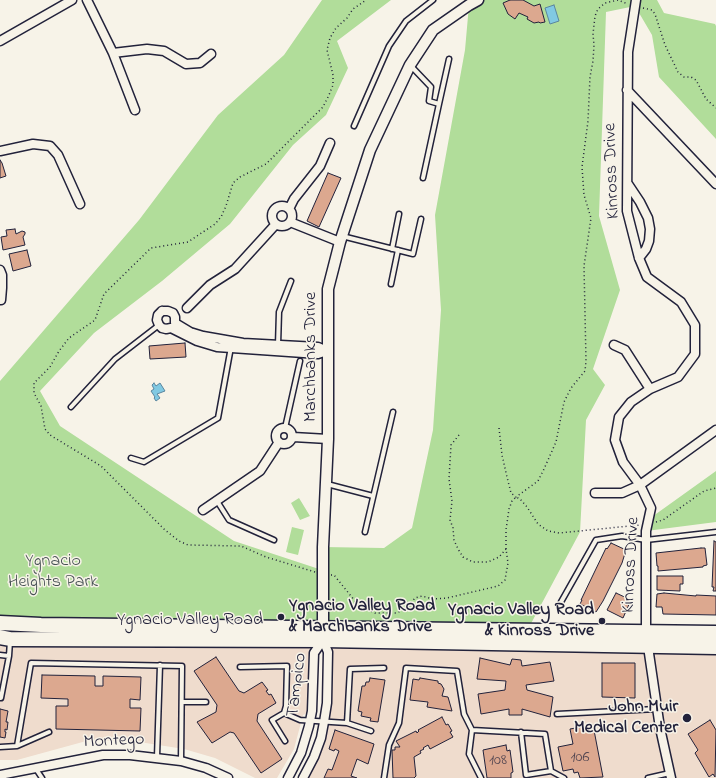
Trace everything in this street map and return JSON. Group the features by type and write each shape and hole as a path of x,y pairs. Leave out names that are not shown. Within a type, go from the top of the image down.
{"highway":[{"name":"Ygnacio Valley Road","path":"0,623 647,647 716,647"},
{"name":"Ygnacio Valley Road","path":"5,638 323,634 716,633"}],"street":[{"path":"0,42 72,0"},
{"path":"87,0 113,53 136,110"},
{"name":"Marchbanks Drive","path":"323,634 322,575 328,439 328,289 341,239 370,150 410,65 433,30 467,2 478,0"},
{"path":"629,0 636,3"},
{"name":"Kinross Drive","path":"636,3 628,52 627,211 639,258 647,277 681,302 695,325 695,354 678,378 650,388 631,402 619,417 615,440 623,462 640,485 651,508 646,540 646,633 657,708 670,775"},
{"path":"113,53 147,49 164,51 186,64 200,63 211,54"},
{"path":"627,90 716,184"},
{"path":"289,208 280,206 274,210 272,218 276,224 284,226 290,222 292,216 289,208 294,198 320,166 330,143"},
{"path":"0,151 33,144 50,146 58,155 80,204"},
{"path":"628,184 640,202 648,218 650,229 649,241 646,250 639,258"},
{"path":"290,222 341,239"},
{"path":"187,308 210,284 235,269 276,224"},
{"path":"0,270 2,282 1,300"},
{"path":"231,345 190,332 175,323 174,314 168,310 158,315 157,320 159,325 164,328 171,328 197,341 217,347 231,345 243,343 277,348 318,347 327,351"},
{"path":"614,345 625,350 650,388"},
{"path":"285,428 292,432 293,437 289,443 283,444 276,438 277,432 280,429 285,428"},
{"path":"595,493 622,493 640,485 716,430"},
{"path":"293,437 328,439"},
{"path":"203,510 260,471 279,442"},
{"name":"Tampico","path":"288,778 301,754 310,720 312,711 314,653 323,634"},
{"name":"Tampico","path":"303,778 314,757 321,738 327,703 328,652 323,634"},
{"name":"Montego","path":"0,776 102,755 130,755 181,761 206,768 228,778"}],"lane":[{"path":"354,126 389,46 406,21 433,0"},
{"path":"423,178 449,59"},
{"path":"410,65 431,87 429,101 439,104"},
{"path":"392,248 399,214"},
{"path":"341,239 392,248 413,254 421,219"},
{"path":"391,284 398,250"},
{"path":"277,348 279,312 290,280"},
{"path":"71,407 115,358 159,325"},
{"path":"131,458 144,462 218,418 231,345"},
{"path":"285,428 300,361"},
{"path":"365,532 392,412"},
{"path":"326,484 373,496"},
{"path":"217,501 229,520 274,540"},
{"path":"561,602 596,540 622,536 646,540 716,532"},
{"path":"0,698 9,656 5,638"},
{"path":"0,655 9,656"},
{"path":"17,746 31,663 182,666 181,761"},
{"path":"157,757 160,665"},
{"path":"240,667 288,666 286,706 284,713 272,720 285,741"},
{"path":"347,723 350,669 384,668"},
{"path":"384,778 390,744 398,723 406,668 457,671 464,714 472,730 469,754 481,778"},
{"path":"182,702 206,702"},
{"path":"556,714 657,708"},
{"path":"284,713 300,720 347,723 371,731"},
{"path":"472,730 545,734 551,771"},
{"path":"0,747 17,746 49,732"},
{"path":"521,732 526,776 551,771 564,778"},
{"path":"36,768 42,778"},
{"path":"648,778 670,775"}],"path":[{"path":"366,0 353,9 347,18 336,28 330,38 327,50 333,75 332,86 323,107 266,164 240,177 233,183 226,206 215,224 188,242 151,248 104,294 95,320 69,338 59,351 50,367 34,383 34,393 41,406 45,429 50,436 101,466 165,530 179,541 188,545 241,546 266,557 322,575 334,575 360,606 375,613 396,613 406,609 415,598 422,596 433,599 446,598 498,586 505,580 508,563 506,530 509,509 512,501 538,481 556,442 564,402 571,388 585,371 584,266 591,218 584,195 582,167 588,121 590,78 594,56 593,34 595,16 598,8 605,3 618,0 636,3 654,12 674,67 684,77 691,77 696,80 706,99 716,108"},
{"path":"499,428 502,456 511,493 520,499 527,507 538,524 548,531 559,533 648,524 663,520 704,491 716,488"},
{"path":"459,435 451,445 449,479 452,501 450,520 456,545 463,557 473,562 488,562 500,558 506,549"}],"shaded area":[{"path":"0,637 10,639 323,640 716,647 716,778 303,778 314,757 321,738 327,703 328,652 323,641 314,653 312,711 303,715 294,749 277,778 255,778 215,758 184,749 133,741 90,740 17,760 0,760"}],"green space":[{"name":"Ygnacio Heights Park","path":"322,0 391,0 337,41 348,68 326,115 293,145 230,224 162,281 94,333 40,391 60,426 234,541 322,570 323,547 384,548 412,528 433,430 441,310 435,215 465,50 469,5 478,0 657,0 664,13 715,24 716,26 716,139 659,77 652,35 635,6 606,12 599,216 620,290 593,369 605,385 586,420 580,532 527,631 0,623 0,381 139,220 218,115 284,55"},
{"path":"716,471 716,522 646,531 649,519"},
{"path":"299,498 310,516 300,520 291,503"},
{"path":"292,527 304,530 298,555 286,552"}],"water":[{"path":"554,5 559,21 550,24 545,8"},
{"path":"154,383 156,386 160,383 165,391 157,394 160,398 156,401 151,391 154,389 152,385"}],"building":[{"path":"510,0 523,0 534,6 540,4 545,22 534,23 527,19 528,17 519,13 515,19 508,14 503,3"},
{"path":"0,160 6,176 0,178"},
{"path":"328,173 341,178 319,227 307,221"},
{"path":"15,229 16,234 22,231 25,232 23,237 25,245 3,250 1,237 7,236 6,230"},
{"path":"27,250 31,266 13,271 9,254"},
{"path":"185,343 186,357 150,359 149,346"},
{"path":"714,541 716,542 716,591 713,591 714,587 712,587"},
{"path":"611,543 626,550 622,563 596,612 580,604 606,548 607,549"},
{"path":"705,548 707,565 703,567 658,571 656,553"},
{"path":"657,576 683,576 683,584 680,584 680,591 657,590"},
{"path":"616,593 631,600 623,618 607,610"},
{"path":"664,593 716,596 716,615 663,614 662,607 656,607 657,594"},
{"path":"216,657 239,691 244,693 262,682 268,690 266,691 269,695 271,694 276,703 258,714 257,721 282,759 261,773 234,733 230,732 212,743 197,722 216,712 217,705 194,671"},
{"path":"480,658 510,665 512,659 521,660 522,666 550,662 554,681 526,685 527,690 553,697 550,717 522,709 522,715 509,715 509,709 481,714 478,694 505,690 506,681 477,679"},
{"path":"602,663 635,663 635,698 602,697"},
{"path":"42,675 95,676 95,686 103,686 103,676 141,677 140,700 130,699 130,708 141,708 140,731 56,729 56,706 68,706 68,699 41,698"},
{"path":"370,678 385,680 378,722 370,721 371,718 361,716 362,712 358,711 362,686 365,686 366,682 369,682"},
{"path":"420,678 438,681 438,683 441,684 444,689 442,696 448,697 452,711 427,707 428,702 410,700 413,679 419,680"},
{"path":"0,709 8,711 6,722 8,722 7,730 5,729 5,738 0,737"},
{"path":"442,717 446,725 448,724 452,731 450,732 453,737 430,749 428,745 420,751 421,753 414,757 416,776 414,778 393,778 392,750 395,750 395,747 400,747 396,741 416,731 417,733 419,731 418,730"},
{"path":"710,720 716,730 715,777 713,774 709,777 695,753 698,750 688,734"},
{"path":"593,725 603,777 580,778 578,772 574,773 573,769 563,771 558,747 573,744 570,729"},
{"path":"335,730 374,744 368,764 357,759 351,776 357,778 324,778 328,769 332,770 339,751 329,749"},
{"path":"506,745 507,751 510,750 513,772 511,773 511,778 487,778 483,750"}],"place":[{"name":"Ygnacio Valley Road & Marchbanks Drive","path":"281,617"},
{"name":"Ygnacio Valley Road & Kinross Drive","path":"602,621"},
{"name":"John Muir Medical Center","path":"687,718"}]}
